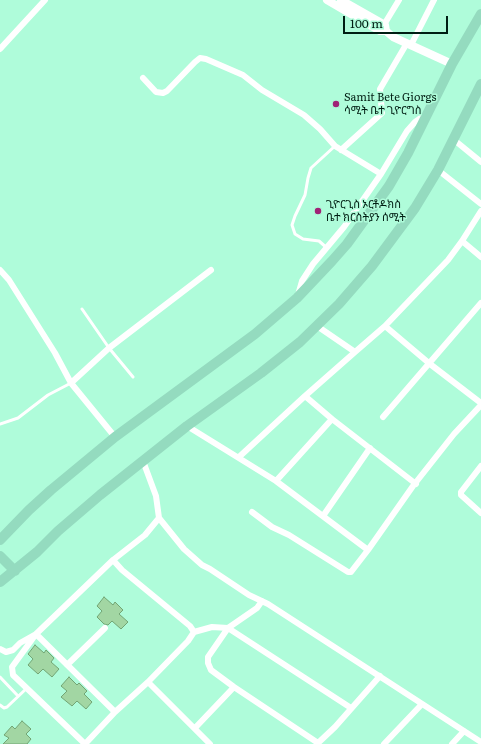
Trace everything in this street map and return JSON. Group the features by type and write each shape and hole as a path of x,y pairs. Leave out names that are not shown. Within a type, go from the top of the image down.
{"main road":[{"path":"0,540 40,500 115,437 255,334 297,298 347,244 389,186 408,153 452,64 481,14"},
{"path":"0,582 15,571 100,495 187,426 261,373 300,342 340,304 391,242 415,208 438,170 481,84"},
{"path":"0,556 15,571"}],"street":[{"path":"0,49 45,0"},
{"path":"327,0 384,29"},
{"path":"341,0 384,29 393,37 452,64"},
{"path":"384,29 399,0"},
{"path":"341,150 382,113 380,89 409,44 434,0"},
{"path":"143,78 156,92 163,93 167,91 194,62 200,58 206,59 242,76 262,90 304,115 320,129 335,146 381,174"},
{"path":"297,298 302,281 313,264 344,226 381,174 407,131 415,122 428,113"},
{"path":"453,139 481,162"},
{"path":"438,170 481,204"},
{"path":"239,457 305,396 385,326 438,271 462,241 481,211"},
{"path":"462,241 481,257"},
{"path":"0,270 9,280 55,353 71,383 115,437"},
{"path":"71,383 109,348 211,270"},
{"path":"383,417 481,303"},
{"path":"317,326 355,352"},
{"path":"252,512 272,527 289,535 348,572 351,572 454,434 481,404 385,326"},
{"path":"305,396 332,419 416,484"},
{"path":"276,481 332,419"},
{"path":"187,426 276,481 368,550"},
{"path":"323,516 370,448"},
{"path":"143,461 156,496 159,518 184,549 202,566 210,569 249,595 268,604 481,742"},
{"path":"480,470 461,492 461,495 481,513"},
{"path":"159,518 145,535 113,560 36,634 12,667 13,675 85,744 115,712 148,682 188,641 194,632 212,627 228,628 351,708"},
{"path":"113,560 122,570 190,626 194,632"},
{"path":"262,601 257,608 228,628 208,657 208,663 211,670 234,687 317,743 335,727 380,676"},
{"path":"67,665 105,628"},
{"path":"0,649 6,652 13,650 20,643 36,634"},
{"path":"36,634 115,712"},
{"path":"148,682 210,744"},
{"path":"195,728 234,687"},
{"path":"384,744 422,704"},
{"path":"452,744 464,732"}],"lane":[{"path":"327,248 319,241 303,239 295,234 292,225 305,195 311,168 335,146"},
{"path":"82,309 109,348 133,377"},
{"path":"0,424 18,418 48,395 71,383"},
{"path":"0,677 18,696"},
{"path":"0,705 4,708 7,707 27,688"}],"building":[{"path":"104,597 113,605 115,602 123,610 119,614 128,622 121,629 112,621 108,625 104,624 97,617 102,611 97,606"},
{"path":"35,645 44,653 46,650 54,658 51,662 59,669 52,677 43,669 38,674 28,665 33,659 28,654"},
{"path":"69,677 77,685 79,683 87,691 84,694 92,702 86,709 77,701 72,706 61,697 67,691 61,686"},
{"path":"22,721 31,729 26,734 31,739 27,744 3,744 9,738 4,735 12,726 15,729"}],"place":[{"name":"Samit Bete Giorgs ሳሚት ቤተ ጊዮርግስ","path":"336,104"},
{"name":"ጊዮርጊስ ኦርቶዶክስ ቤተ ክርስትያን ሰሚት","path":"318,211"}]}
